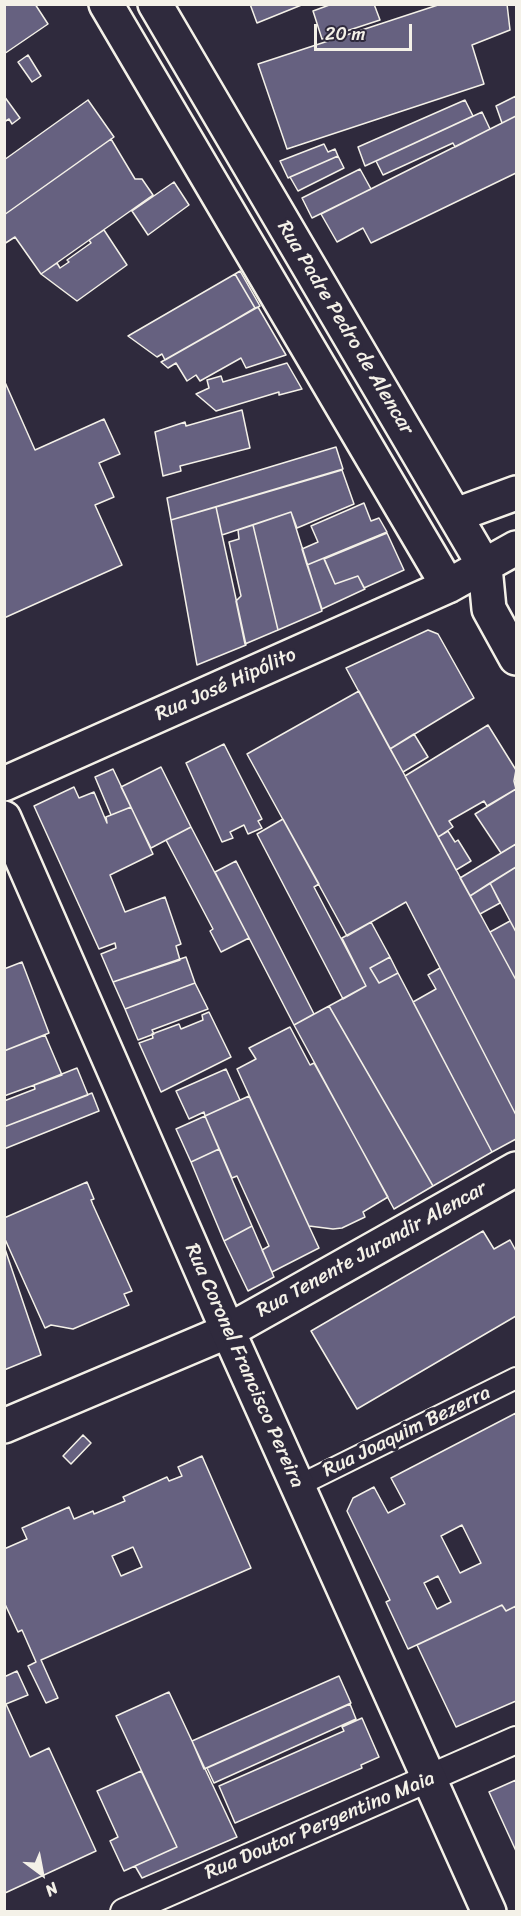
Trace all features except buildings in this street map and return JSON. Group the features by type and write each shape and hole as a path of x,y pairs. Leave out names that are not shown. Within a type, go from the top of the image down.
{"main road":[{"name":"Rua Padre Pedro de Alencar","path":"106,4 448,586"},
{"name":"Rua Padre Pedro de Alencar","path":"155,4 485,567 489,609 516,658"},
{"path":"301,337 339,318"},
{"path":"456,515 516,493"},
{"name":"Rua José Hipólito","path":"4,784 448,586 516,548"},
{"name":"Rua Coronel Francisco Pereira","path":"4,818 228,1331 489,1911"},
{"name":"Rua Tenente Jurandir Alencar","path":"4,1426 228,1331 516,1169"}],"street":[{"name":"Rua Joaquim Bezerra","path":"298,1486 516,1378"},
{"name":"Rua Doutor Pergentino Maia","path":"124,1911 516,1740"}]}
